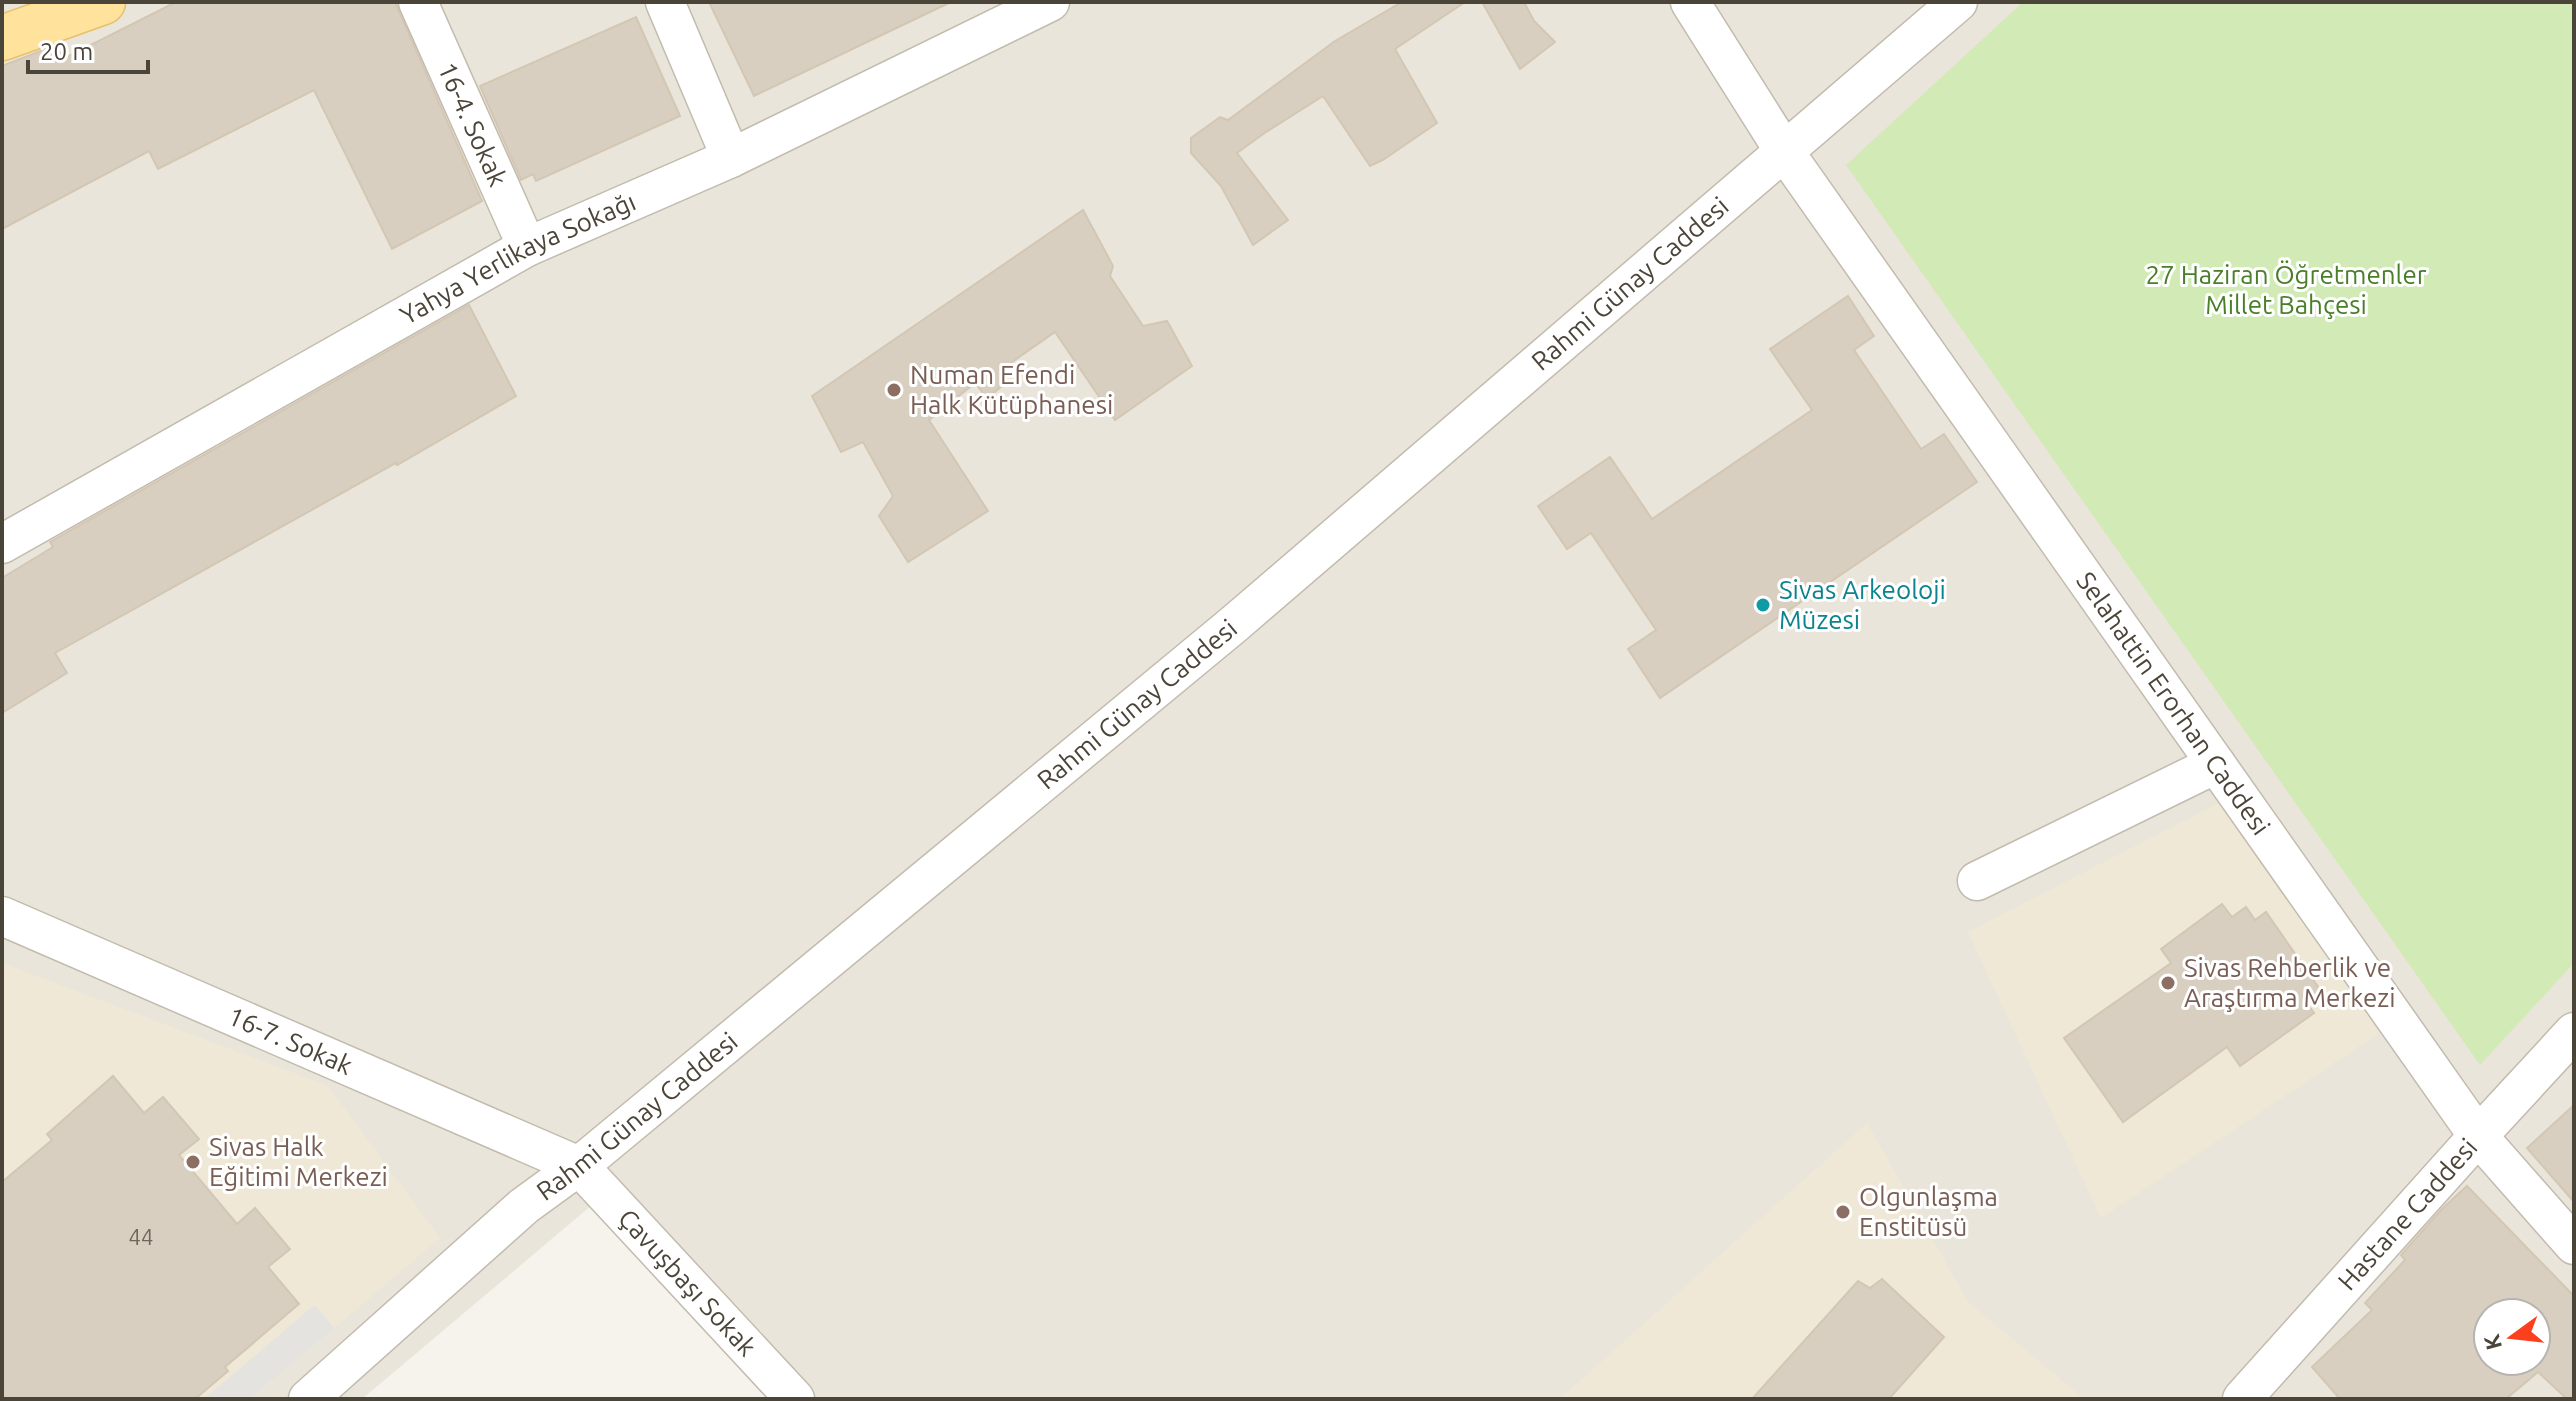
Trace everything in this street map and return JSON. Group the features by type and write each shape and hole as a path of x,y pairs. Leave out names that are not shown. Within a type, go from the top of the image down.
{"main road":[{"path":"2,38 103,2"}],"street":[{"name":"16-4. Sokak","path":"418,2 527,247"},
{"path":"665,2 731,158"},
{"name":"Yahya Yerlikaya Sokağı","path":"2,544 527,247 731,158 1050,2"},
{"name":"Selahattin Erorhan Caddesi","path":"1690,2 1784,151 2478,1136 2574,1245"},
{"name":"Rahmi Günay Caddesi","path":"308,1399 524,1206 579,1166 1233,625 1958,2"},
{"path":"1977,881 2216,764"},
{"name":"16-7. Sokak","path":"2,916 579,1166"},
{"name":"Hastane Caddesi","path":"2242,1399 2574,1032"},
{"name":"Çavuşbaşı Sokak","path":"579,1166 795,1399"}],"shaded area":[{"path":"2,2 2574,2 2574,1399 805,1399 611,1189 362,1399 2,1399"},
{"name":"Sivas Rehberlik ve Araştırma Merkezi","path":"2223,801 2379,1033 2101,1218 1968,932"},
{"name":"Sivas Halk Eğitimi Merkezi","path":"2,963 328,1086 440,1238 334,1328 314,1305 204,1399 2,1399"},
{"name":"Olgunlaşma Enstitüsü","path":"1867,1123 1968,1302 2084,1399 1560,1399"},
{"path":"315,1305 334,1328 249,1399 204,1399"}],"green space":[{"name":"27 Haziran Öğretmenler Millet Bahçesi","path":"2023,2 2574,2 2574,963 2480,1065 1846,165"}],"building":[{"path":"176,2 395,2 482,201 392,249 314,90 158,169 149,151 2,229 2,66 56,45 63,59"},
{"path":"709,2 951,2 754,96"},
{"path":"1402,2 1465,2 1395,49 1437,123 1370,166 1323,96 1266,132 1237,153 1288,220 1253,245 1221,186 1191,153 1191,138 1220,117 1228,120 1335,41"},
{"path":"1482,2 1524,2 1534,21 1555,42 1520,69"},
{"path":"636,17 680,116 536,181 533,174 521,180 480,86"},
{"name":"Numan Efendi Halk Kütüphanesi","path":"1083,210 1113,266 1110,276 1143,326 1167,321 1192,366 1115,420 1055,332 1005,367 1007,382 987,398 975,383 929,420 988,511 908,562 879,516 893,496 863,442 841,452 812,396"},
{"path":"1848,296 1874,336 1854,350 1921,449 1944,434 1977,482 1660,698 1628,649 1656,630 1591,533 1567,549 1538,506 1610,457 1652,519 1812,410 1770,349"},
{"path":"469,305 516,396 55,653 67,673 2,713 2,578 53,547 50,542"},
{"path":"2222,904 2232,917 2246,907 2255,920 2266,912 2321,991 2306,1002 2314,1013 2240,1066 2227,1047 2123,1122 2064,1038 2171,963 2161,949"},
{"path":"113,1076 144,1113 163,1097 199,1139 179,1155 237,1224 255,1208 290,1249 268,1267 299,1304 225,1367 228,1371 195,1399 2,1399 2,1182 52,1140 47,1134"},
{"path":"2574,1105 2574,1202 2527,1148"},
{"path":"2467,1186 2574,1296 2574,1399 2567,1399 2543,1377 2552,1377 2552,1297 2472,1297 2472,1377 2532,1377 2506,1399 2340,1399 2312,1367 2372,1310 2365,1303 2405,1260 2401,1255"},
{"path":"1882,1279 1944,1337 1889,1399 1752,1399 1858,1281 1870,1288"}],"place":[{"name":"Numan Efendi Halk Kütüphanesi","path":"894,390"},
{"name":"Sivas Arkeoloji Müzesi","path":"1763,605"},
{"name":"Sivas Rehberlik ve Araştırma Merkezi","path":"2168,983"},
{"name":"Sivas Halk Eğitimi Merkezi","path":"193,1162"},
{"name":"Olgunlaşma Enstitüsü","path":"1843,1212"}]}
